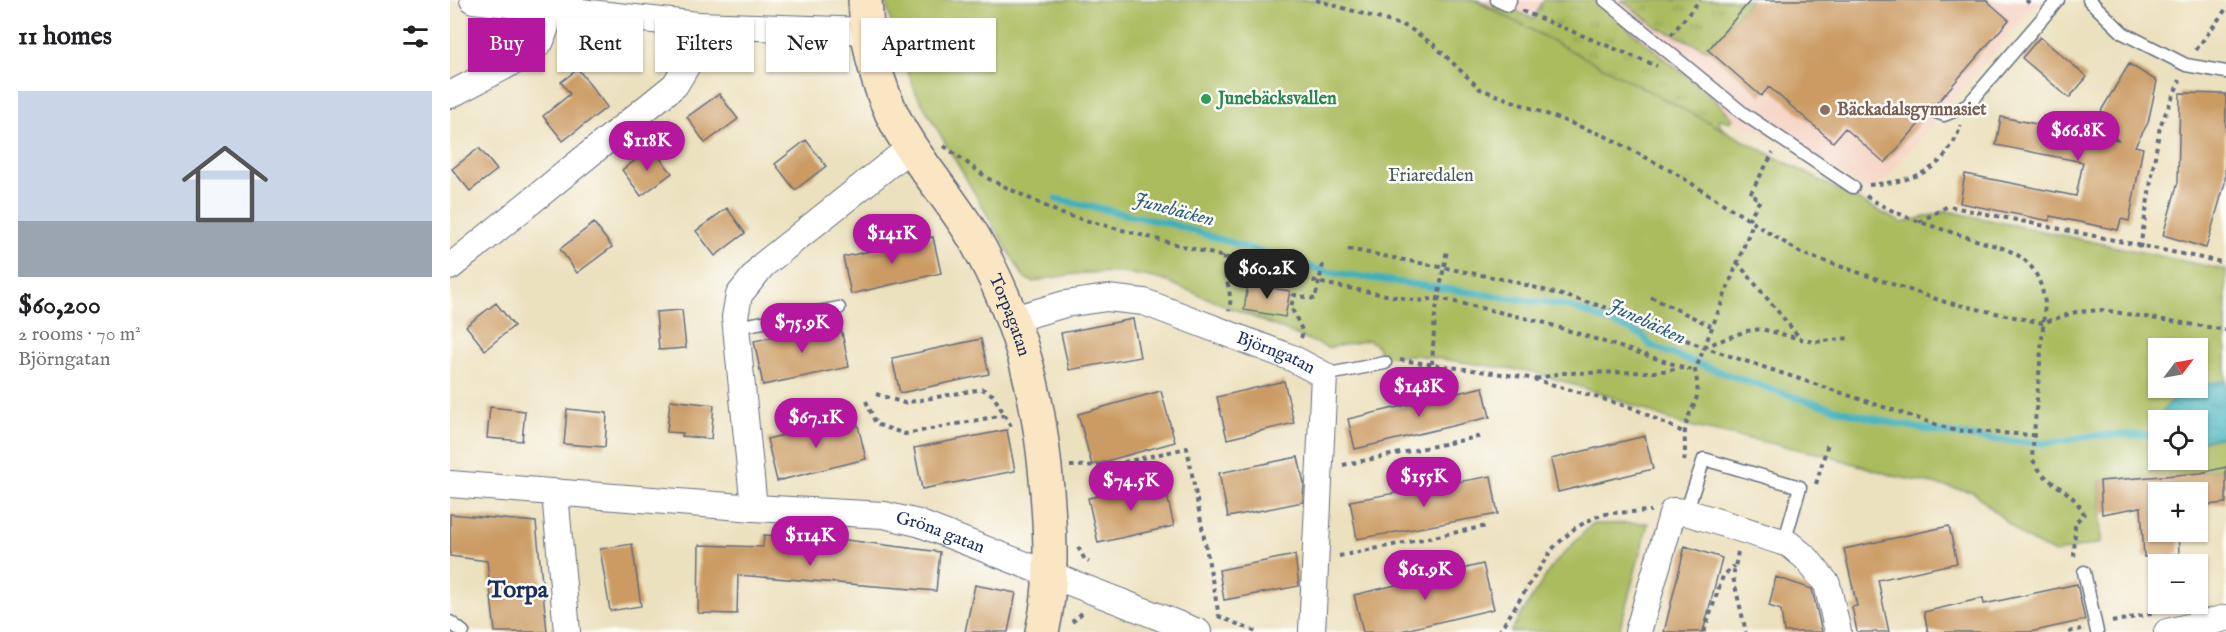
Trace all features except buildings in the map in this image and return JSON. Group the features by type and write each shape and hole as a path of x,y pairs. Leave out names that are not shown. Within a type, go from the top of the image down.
{"street":[{"path":"473,0 655,21"},
{"path":"450,95 526,55 541,41 552,10"},
{"path":"849,22 866,15"},
{"name":"Torpagatan","path":"866,15 873,66 891,113 906,139 972,235 1014,319 1039,413 1046,466 1050,573 1042,632"},
{"path":"450,267 675,85 683,72"},
{"path":"754,508 735,317 740,295 751,278 906,139"},
{"name":"Björngatan","path":"1014,319 1065,304 1107,298 1144,302 1292,358 1324,375 1312,632"},
{"name":"Gröna gatan","path":"450,484 754,508 884,515 918,523 1050,573 1203,622"},
{"path":"555,492 567,632"},
{"path":"1638,632 1680,511 1789,544 1806,558 1827,584 1838,632"},
{"path":"2165,621 2226,618"}],"lane":[{"path":"1605,0 1762,128 1853,187"},
{"path":"1931,110 1944,115 1967,106 2058,0"},
{"path":"2088,0 2123,33 2187,64 2226,72"},
{"path":"737,327 839,308"},
{"path":"1324,375 1385,363"},
{"path":"1680,511 1704,459 1800,488 1788,529"},
{"path":"2084,572 2096,629"},
{"path":"450,622 463,632"}],"path":[{"path":"1316,0 1408,27 1434,45 1480,89 1605,136 1675,173 1801,253 1945,302 2042,323 2076,312 2102,310 2226,330"},
{"path":"1661,47 1700,0"},
{"path":"1505,2 1658,67"},
{"path":"2140,248 2160,126 2187,64 2226,9"},
{"path":"1853,187 1914,179 1932,168 1950,148 1967,106"},
{"path":"906,139 919,130 965,159 989,179 1062,214 1319,281 1418,301 1437,298 1542,322 1695,371"},
{"path":"1682,471 1686,451 1685,433 1690,412 1697,403 1699,389 1695,371 1760,200 1750,194 1772,156"},
{"path":"1853,187 1887,210 2005,249 2022,258 2033,270 2042,285 2044,303 2032,458 2039,473 2050,484 2062,488 2076,499 2084,514 2075,523 2074,535"},
{"path":"1918,222 1948,206 2140,248 2226,263"},
{"path":"1348,249 1442,270 1512,281 1615,310 1703,347 1953,430 2032,435"},
{"path":"1432,364 1437,298 1447,250"},
{"path":"1224,256 1224,272 1231,304"},
{"path":"1292,358 1303,332 1291,307 1294,295 1315,299 1324,260"},
{"path":"1737,262 1800,337"},
{"path":"1651,297 1711,326"},
{"path":"1703,347 1746,330 1761,329 1813,342 1851,338"},
{"path":"1385,363 1401,360 1535,379 1633,408 1685,433"},
{"path":"1535,379 1561,373 1655,372 1685,368"},
{"path":"876,394 904,404 982,389 993,395 1013,429"},
{"path":"866,401 876,424 905,434 1004,415"},
{"path":"1318,470 1482,436"},
{"path":"1818,478 1828,443"},
{"path":"1046,466 1111,465 1187,448 1219,616"},
{"path":"1499,632 1552,549 1575,528 1595,517 1610,513 1680,511"},
{"path":"1315,561 1487,526"},
{"path":"1076,543 1085,560 1098,565"},
{"path":"1704,632 1723,576 1735,566 1733,577 1746,632"},
{"path":"1203,622 1219,616 1256,632"},
{"path":"2069,632 2165,621"}],"shaded area":[{"name":"Bäckadalsgymnasiet","path":"1474,0 2038,1 1873,194 1800,149 1613,72"}],"green space":[{"name":"Friaredalen","path":"885,0 1474,0 1902,223 1947,211 2226,270 2226,467 2201,473 2100,481 2101,543 2055,553 2025,538 1973,492 1898,477 1825,455 1680,424 1609,396 1533,372 1413,355 1382,357 1377,346 1369,340 1328,348 1163,280 1147,276 1098,273 1033,282 1024,278 916,93 908,72 996,72 996,18 890,18"},
{"path":"1338,0 1478,0 1494,8 1511,9 1534,19 1543,0 1594,0 1720,104 1733,119 1730,122 1719,119 1720,126 1732,135 1902,223 2036,285"},
{"path":"1621,0 1751,0 1708,50 1657,27"},
{"path":"1648,523 1619,632 1510,632 1552,566 1592,524"}],"water":[{"path":"2226,381 2226,436 2208,440 2208,410 2163,410 2175,398 2208,398 2208,384"}],"waterway":[{"name":"Junebäcken","path":"1056,199 1171,224 1327,272 1568,306 1631,330 1643,336 1650,345 1745,381 1891,423 1990,439 2040,443 2098,435 2148,435"}],"place":[{"name":"Junebäcksvallen","path":"1206,99"},
{"name":"Bäckadalsgymnasiet","path":"1825,110"}],"district":[{"name":"Torpa","path":"518,590"}]}
